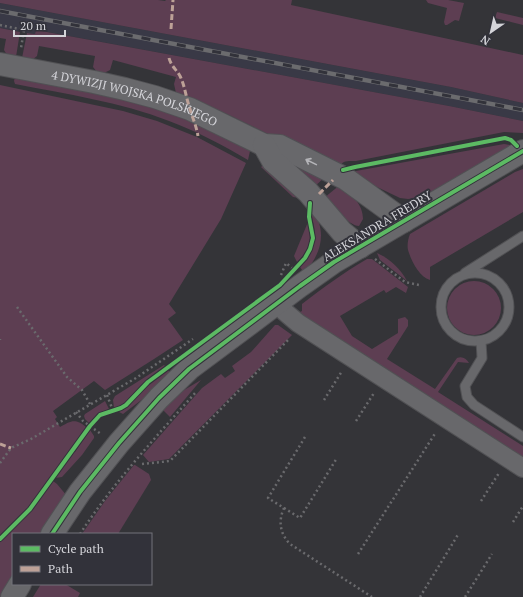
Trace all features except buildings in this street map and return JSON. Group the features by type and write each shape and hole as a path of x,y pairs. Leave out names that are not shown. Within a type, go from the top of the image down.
{"street":[{"name":"4 DYWIZJI WOJSKA POLSKIEGO","path":"0,64 94,82 155,97 201,114 264,145 280,146 346,179 404,221"},
{"path":"264,145 273,161 308,192 342,232 365,251"},
{"name":"ALEKSANDRA FREDRY","path":"53,533 89,480 127,433 176,381 195,364 334,262 365,251 385,232 523,151"},
{"name":"4 DYWIZJI WOJSKA POLSKIEGO","path":"346,179 362,197 385,232"},
{"path":"319,204 332,237 334,262"},
{"path":"278,303 284,312 298,323 523,468"},
{"path":"12,597 19,585"}],"lane":[{"path":"459,276 470,273 482,273 493,278 502,285 508,296 509,308 507,319 501,329 492,337 481,341 470,341 459,337 450,331 440,310 441,299 448,286 459,276 523,236"},
{"path":"481,341 482,358 465,386 467,397 474,405 523,437"}],"path":[{"path":"0,25 24,30 20,51"},
{"path":"365,251 405,282 419,286"},
{"path":"276,280 281,274 286,263"},
{"path":"291,272 298,265"},
{"path":"17,307 67,377 82,390 90,404"},
{"path":"142,464 170,461 295,334"},
{"path":"0,464 11,448 31,439 136,378 199,336"},
{"path":"324,400 338,378"},
{"path":"81,533 133,463 196,392"},
{"path":"107,394 110,410 117,410"},
{"path":"356,421 370,399"},
{"path":"76,412 89,427 101,434"},
{"path":"358,554 445,418"},
{"path":"89,427 94,422"},
{"path":"305,437 268,498 300,518 337,458"},
{"path":"481,501 495,479"},
{"path":"513,522 523,506"},
{"path":"284,508 281,515 280,524 284,538 290,544 372,597"},
{"path":"420,597 459,533"},
{"path":"465,597 492,554"}],"shaded area":[{"path":"0,0 292,0 291,5 523,55 523,103 451,87 0,3"},
{"path":"426,0 448,0 464,3 459,21 455,20 445,25 444,22 447,8 428,3"},
{"path":"0,3 451,87 523,103 523,121 37,30 35,34 0,28"},
{"path":"497,12 523,18 523,25 495,18"},
{"path":"0,28 20,32 16,57 7,55 4,50 6,39 0,38"},
{"path":"36,30 523,121 523,133 504,132 350,161 342,164 338,168 227,114 176,93 174,84 176,77 113,60 110,70 104,73 97,72 93,67 95,56 39,46 37,56 32,60 22,58 27,33 35,34"},
{"path":"15,76 103,94 167,112 204,127 250,151 248,160 189,129 150,114 73,95 15,84"},
{"path":"0,85 123,111 157,121 197,137 246,163 221,219 169,304 176,313 168,319 183,340 105,390 94,381 53,411 57,417 55,419 60,427 67,423 76,421 86,427 72,447 75,452 90,430 94,438 82,455 62,477 55,478 53,481 67,496 43,533 12,533 12,582 2,597 0,597"},
{"path":"504,144 510,145 512,148 425,197 408,199 400,198 352,175 356,171"},
{"path":"276,153 326,176 313,188"},
{"path":"266,163 299,198 293,197 261,167"},
{"path":"523,169 523,212 430,267 430,280 422,275 413,263 408,250 410,234 515,172"},
{"path":"341,184 359,204 363,219 359,226 350,223 324,198"},
{"path":"312,210 320,226 320,243 315,259 304,273 300,267 310,253 315,238"},
{"path":"308,222 310,234 309,244 305,253 297,262 294,256"},
{"path":"377,253 394,264 407,281 380,260"},
{"path":"367,259 372,259 408,287 406,293 396,287 386,293 384,290 340,316 352,336 372,349 398,333 398,319 405,317 408,320 408,326 387,359 435,389 457,358 462,357 465,359 469,363 458,362 438,392 523,446 523,459 298,313 302,311 302,304 334,280"},
{"path":"469,281 479,281 493,289 499,298 501,308 499,318 493,327 479,335 469,335 459,330 452,323 447,313 447,303 452,293 459,286"},
{"path":"275,325 278,325 292,335 169,459 149,462 143,455 202,388 221,374 225,378 235,371 232,366 251,352"},
{"path":"164,365 165,366 141,385 124,404 114,408 113,400 115,396"},
{"path":"168,370 171,374 157,388 123,414 119,412 128,407 145,388"},
{"path":"201,380 170,417 164,411 163,408 169,399"},
{"path":"105,401 109,409 99,413 89,423 85,419 85,414"},
{"path":"134,465 149,474 151,480 119,533 83,533 105,501"},
{"path":"40,585 67,585 80,593 78,597 33,597"}],"railway":[{"path":"0,11 523,110"}],"marked path":[{"path":"171,29 173,0"},
{"path":"169,58 182,80 198,136"},
{"path":"319,194 333,180"},
{"path":"0,444 11,448"}],"cycle path":[{"path":"343,170 505,138 511,140 517,146"},
{"path":"53,533 80,492 119,443 159,398 189,369 334,262 523,151"},
{"path":"0,539 30,509 90,426 100,415 126,405 148,382 280,285 305,258 310,249 313,238 309,217 310,203"}]}
